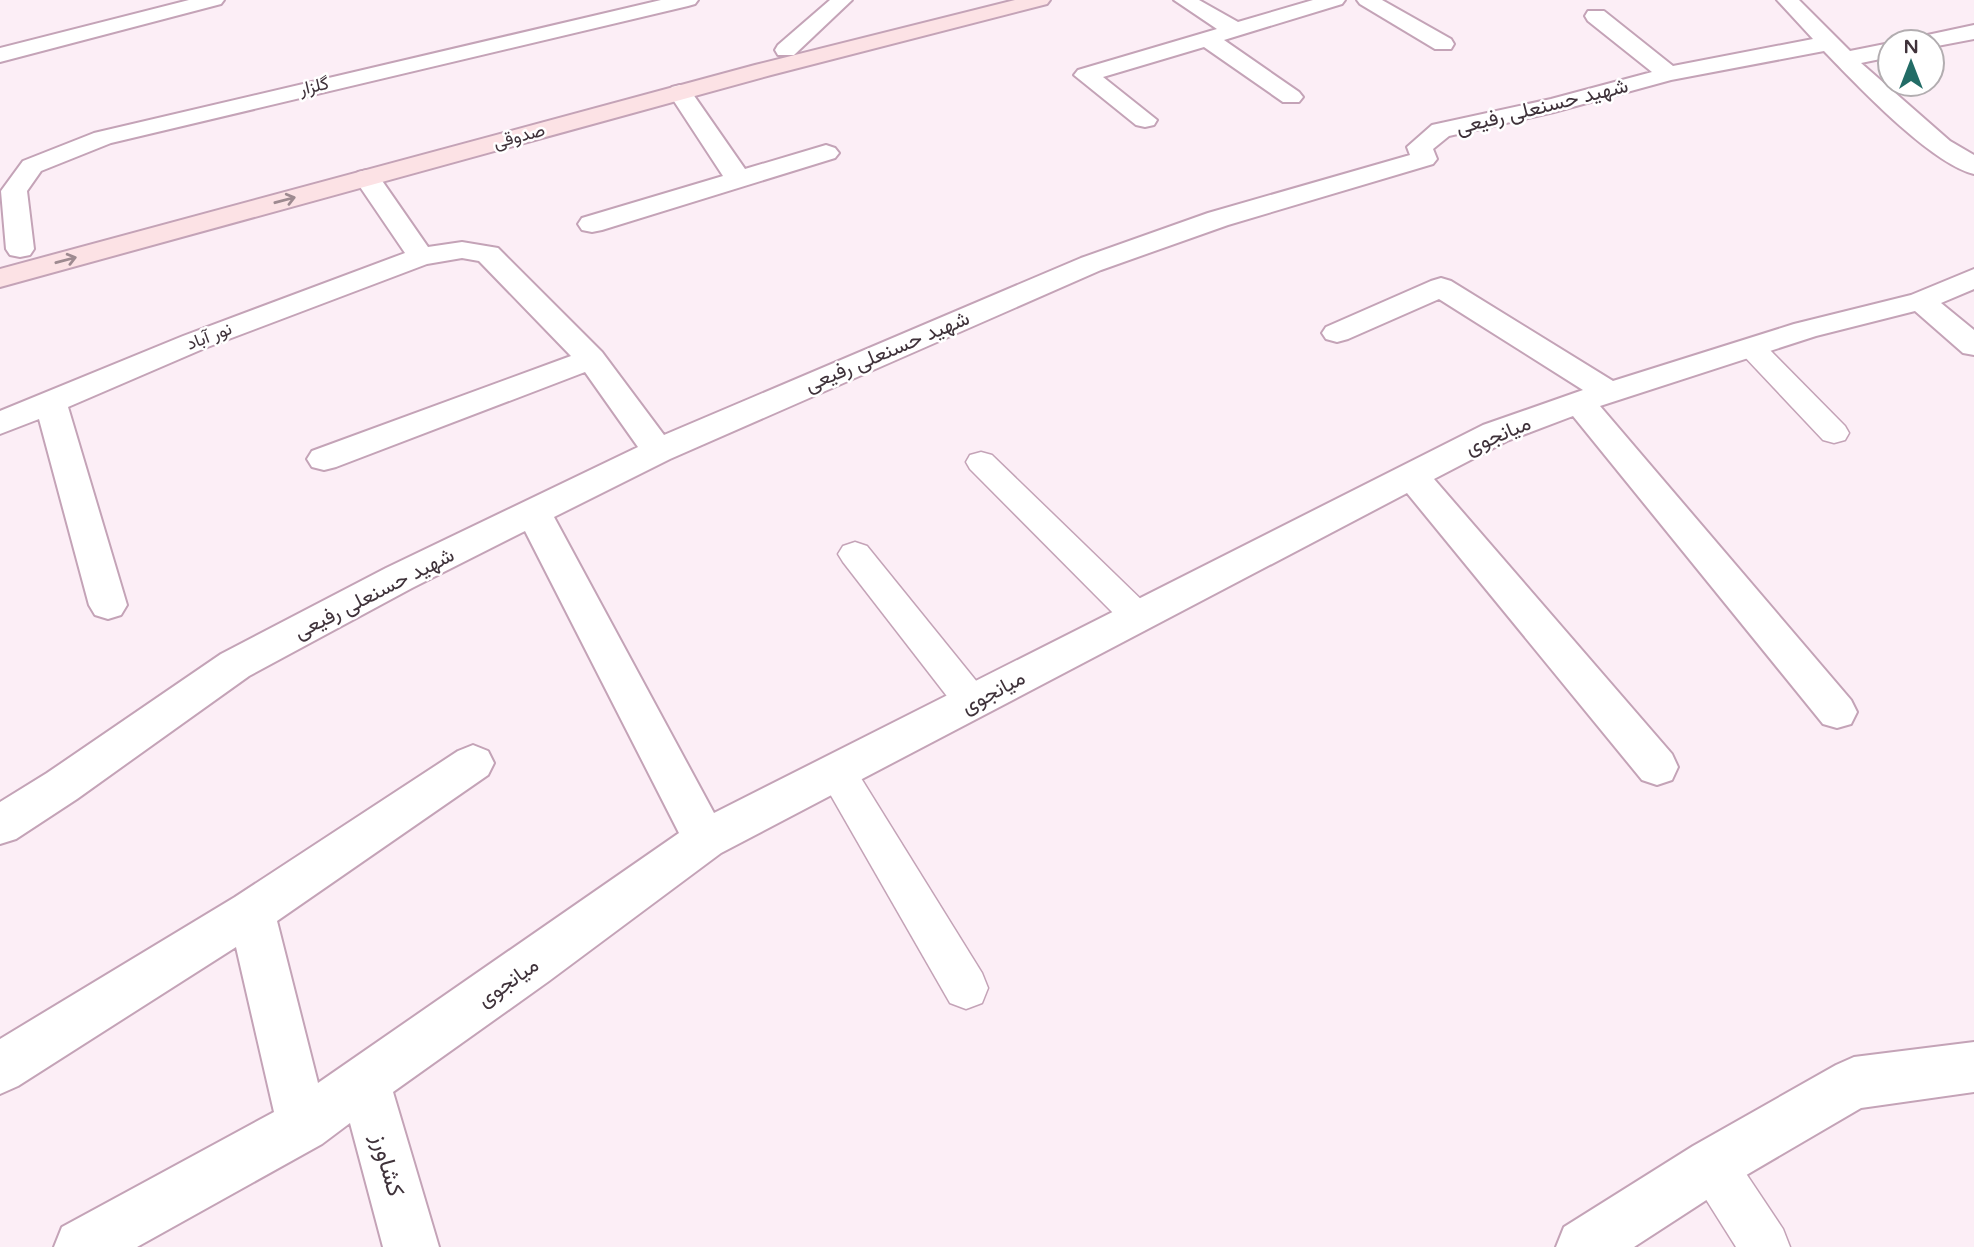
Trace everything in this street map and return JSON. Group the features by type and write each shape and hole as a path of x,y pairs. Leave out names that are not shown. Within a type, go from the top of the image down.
{"main road":[{"name":"صدوقی","path":"10,252 971,0"},
{"name":"صدوقی","path":"0,278 680,92 1040,0"}],"street":[{"path":"0,55 214,0"},
{"name":"گلزار","path":"10,252 14,191 32,166 103,138 688,0"},
{"path":"786,50 842,0"},
{"path":"1184,0 1236,30"},
{"path":"1145,120 1086,75 1335,0"},
{"path":"1367,0 1443,44"},
{"path":"1787,0 1872,87 1941,146 1974,166"},
{"path":"1596,16 1669,74"},
{"path":"1946,38 1974,32"},
{"path":"1206,38 1291,97"},
{"name":"شهید حسنعلی رفیعی","path":"0,825 62,786 235,665 399,579 658,451 1091,264 1218,219 1424,159 1420,147 1441,130 1554,105 1669,74 1837,51 1876,50"},
{"path":"680,92 739,180"},
{"path":"592,224 826,153"},
{"path":"367,178 421,257"},
{"name":"نور آباد","path":"0,424 194,342 421,257 462,250 488,254 591,359 658,451"},
{"name":"میانجوی","path":"82,1247 303,1125 705,839 973,703 1136,616 1495,433 1805,330 1921,301 1974,278"},
{"path":"1337,333 1441,287 1595,398 1837,712"},
{"path":"1921,301 1974,346"},
{"path":"324,459 591,359"},
{"path":"50,401 108,605"},
{"path":"1412,476 1657,767"},
{"path":"534,513 705,839"},
{"path":"0,1068 251,912 473,763"},
{"path":"251,912 303,1125"},
{"path":"1584,1247 1712,1165 1854,1083 1973,1069"},
{"name":"کشاورز","path":"365,1083 411,1247"}],"lane":[{"path":"1752,348 1834,433"},
{"path":"981,462 1136,616"},
{"path":"855,554 973,703"},
{"path":"837,773 965,988"},
{"path":"1712,1165 1765,1247"}]}
